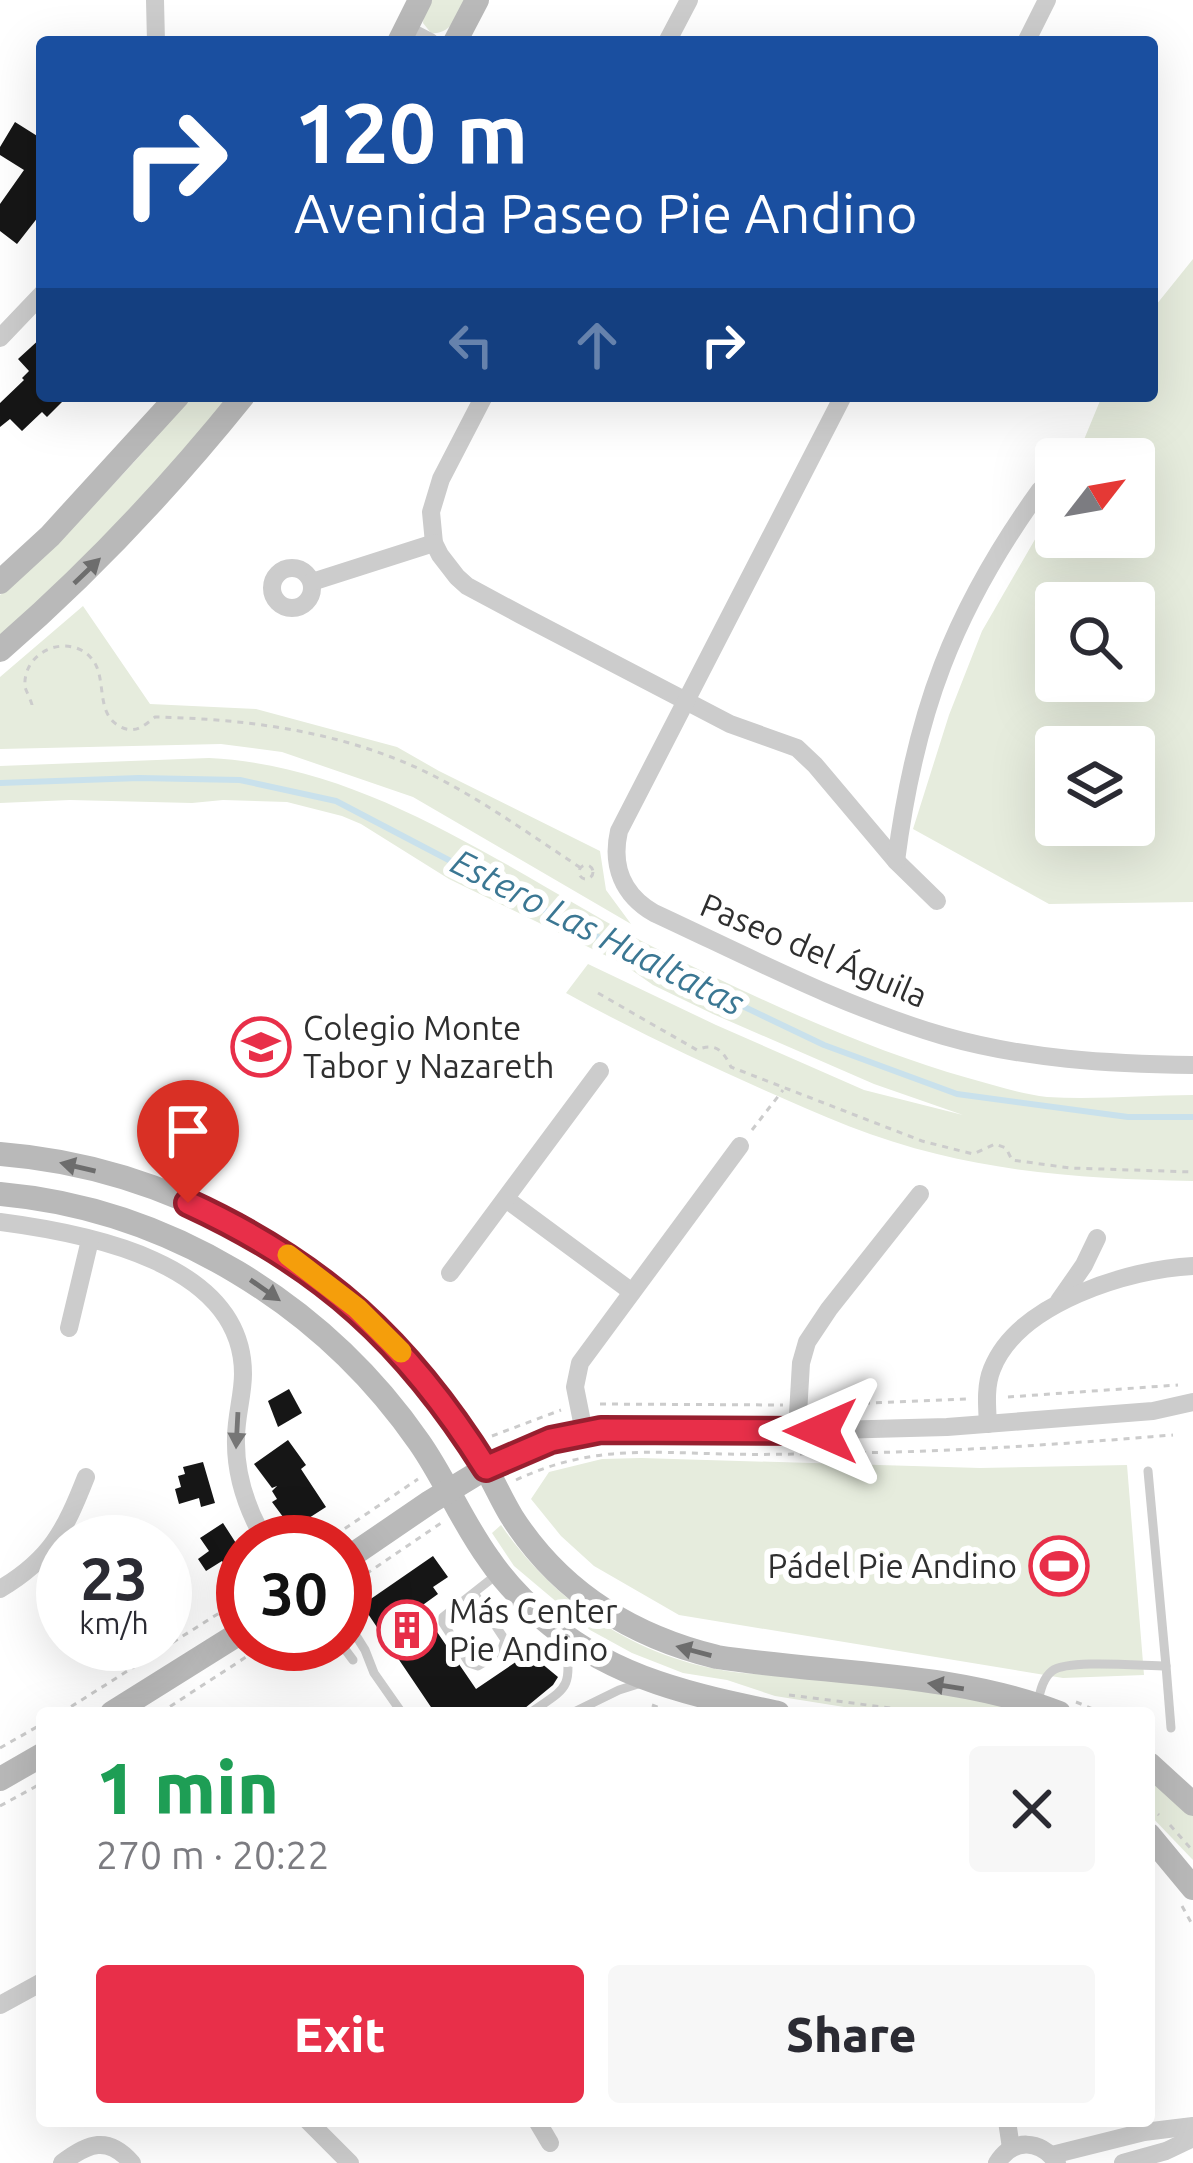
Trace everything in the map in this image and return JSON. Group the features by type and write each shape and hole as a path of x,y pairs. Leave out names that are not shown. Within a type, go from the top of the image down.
{"street":[{"path":"155,0 156,36"},
{"path":"402,36 420,0"},
{"path":"458,36 477,0"},
{"path":"671,36 689,0"},
{"path":"1029,36 1048,0"},
{"path":"0,338 36,300"},
{"path":"0,582 116,468 173,402"},
{"path":"0,650 122,536 239,402"},
{"path":"481,402 436,490 431,512 434,543 447,566 467,586 686,701 807,755 896,861 937,901"},
{"name":"Paseo del Águila","path":"840,402 619,832 617,867 625,887 637,903 654,913 838,996 949,1037 1043,1055 1193,1065"},
{"path":"896,861 913,760 936,677 980,582 1035,498"},
{"path":"312,582 434,543"},
{"path":"450,1273 600,1071"},
{"path":"584,1432 575,1377 580,1363 740,1146"},
{"path":"0,1154 71,1166 160,1191 281,1251 328,1284 384,1334 432,1389 486,1468 510,1514 554,1570 606,1613 659,1640 716,1657 1046,1702"},
{"path":"0,1194 109,1215 175,1239 238,1272 311,1324 353,1362 406,1424 499,1572 565,1636 649,1682 749,1707"},
{"path":"797,1431 801,1363 812,1333 920,1194"},
{"path":"506,1199 632,1292"},
{"path":"0,1222 132,1252 207,1292 224,1313 242,1364 236,1438 240,1481 252,1515"},
{"path":"69,1328 90,1240"},
{"path":"1060,1301 1095,1243 1122,1279"},
{"path":"988,1424 990,1376 999,1355 1060,1301 1157,1270 1193,1267"},
{"path":"372,1549 486,1468 532,1447 584,1432 988,1424 1153,1412 1193,1402"},
{"path":"0,1589 36,1565 53,1546 70,1519 86,1477"},
{"path":"122,1707 216,1648"},
{"path":"0,1779 36,1758"},
{"path":"1155,1769 1193,1804"},
{"path":"1155,1842 1193,1888"},
{"path":"0,2006 36,1985"},
{"path":"1004,2156 1018,2145 1048,2154 1193,2126"},
{"path":"314,2127 350,2163"},
{"path":"540,2127 550,2144"},
{"path":"1034,2127 1048,2154"},
{"path":"1123,2163 1193,2138"},
{"path":"62,2163 83,2148 101,2144 132,2163"}],"lane":[{"path":"1148,1471 1171,1729"},
{"path":"474,1593 505,1640 501,1652 478,1666 469,1663 443,1623 445,1612 499,1572"},
{"path":"538,1707 565,1688 569,1679 565,1636"},
{"path":"372,1666 398,1707"},
{"path":"1046,1702 1048,1674 1057,1667 1166,1666"},
{"path":"583,1707 649,1682"},
{"path":"565,1688 575,1707"}],"path":[{"path":"32,705 25,687 30,664 44,650 64,644 82,647 97,664 102,703 124,730 139,729 155,717 272,725 371,749 437,777 581,868"},
{"path":"598,994 697,1049 716,1047 731,1067 922,1141 973,1154 995,1144 1006,1148 1012,1160 1070,1168 1193,1172"},
{"path":"740,1146 784,1089"},
{"path":"490,1437 579,1405 799,1405 1193,1384"},
{"path":"514,1480 580,1456 608,1453 918,1452 1172,1435"},
{"path":"365,1515 419,1478"},
{"path":"372,1555 441,1523"},
{"path":"70,1707 216,1615"},
{"path":"169,1707 225,1671"},
{"path":"779,1707 781,1694 883,1707"},
{"path":"0,1748 36,1727"},
{"path":"0,1806 36,1786"}],"green space":[{"path":"430,0 467,0 449,27 431,33 423,23"},
{"path":"1193,259 1193,902 1049,904 913,829 982,631 1035,539 1035,558 1155,558 1155,438 1085,438 1100,402 1158,402 1158,303"},
{"path":"184,402 225,402 116,528 0,637 0,595"},
{"path":"83,606 150,704 256,709 397,747 600,851 606,890 631,924 413,797 282,752 221,744 0,749 0,677"},
{"path":"209,758 271,766 389,804 701,970 892,1053 1047,1097 1193,1095 1193,1181 1000,1167 893,1142 806,1109 566,993 588,964 864,1090 963,1115 874,1084 713,1014 449,879 342,816 287,802 0,803 0,766"},
{"path":"602,1459 980,1468 1127,1465 1144,1675 1063,1678 679,1615 594,1566 531,1499 549,1472"},
{"path":"501,1525 525,1556 580,1608 611,1629 679,1660 755,1674 881,1682 1012,1707 844,1707 683,1673 590,1630 514,1566 492,1533"},
{"path":"1155,1779 1193,1813 1193,1860 1155,1820"}],"building":[{"path":"15,122 36,135 36,220 17,244 0,231 0,204 24,170 0,155"},
{"path":"36,342 36,402 62,402 47,417 42,412 22,431 10,419 0,427 0,403 29,371 18,359"},
{"path":"289,1389 302,1413 278,1427 268,1401"},
{"path":"288,1440 326,1507 314,1515 282,1515 272,1502 277,1499 272,1491 277,1486 272,1488 254,1464"},
{"path":"203,1462 215,1503 201,1507 199,1498 179,1504 175,1489 181,1487 178,1476 185,1474 183,1467"},
{"path":"216,1528 216,1565 206,1571 198,1559 209,1551 200,1538"},
{"name":"Más Center Pie Andino","path":"433,1556 448,1577 433,1587 438,1594 420,1607 476,1689 529,1653 558,1677 526,1707 431,1707 372,1620 372,1598"}],"waterway":[{"name":"Estero Las Hualtatas","path":"0,783 240,780 336,801 571,924 824,1045 957,1094 1128,1117 1193,1117"}],"slow traffic":[{"path":"288,1255 357,1308 401,1352"}],"place":[{"name":"Colegio Monte Tabor y Nazareth","path":"261,1047"},
{"name":"Pádel Pie Andino","path":"1059,1566"},
{"name":"Más Center Pie Andino","path":"407,1630"}],"route":[{"path":"188,1203 281,1251 357,1308 432,1389 486,1468 551,1440 601,1430 821,1431"}]}
